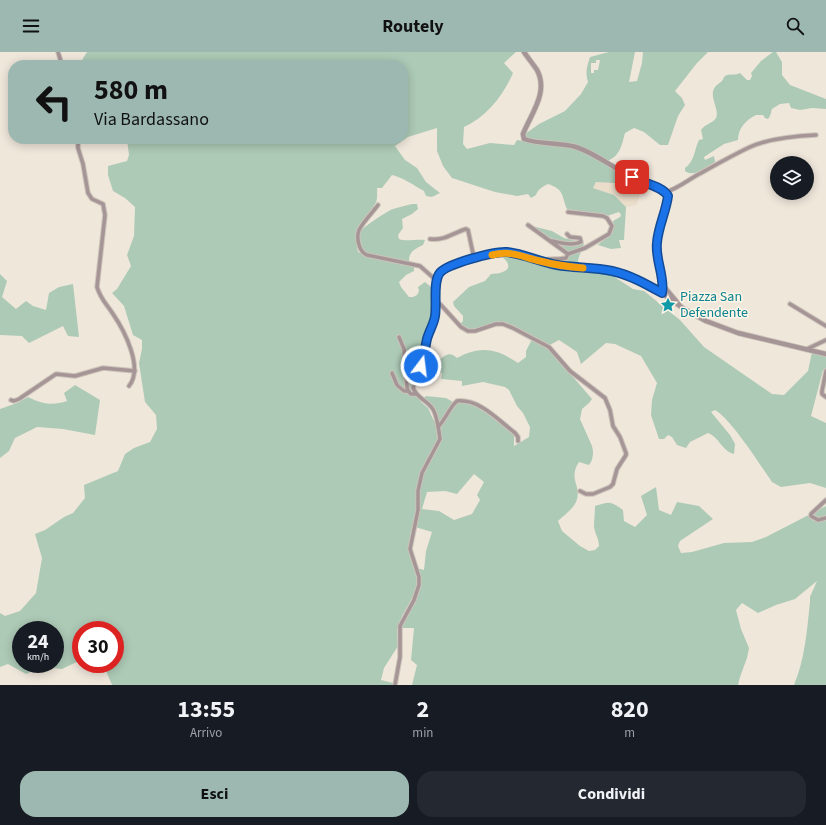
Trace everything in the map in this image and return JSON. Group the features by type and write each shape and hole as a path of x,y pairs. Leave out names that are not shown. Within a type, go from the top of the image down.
{"street":[{"path":"524,52 537,70 541,80 542,90 523,134 524,139 532,142 557,143 595,154 641,182 666,192 673,190 700,173 751,147 775,139 800,135 816,135"},
{"path":"78,144 88,193 92,199 103,204 105,215 97,287 100,297 113,314 132,352 135,371 133,381 129,386"},
{"path":"662,293 657,243 668,200 666,192"},
{"path":"378,205 359,231 361,251 367,255 420,266 437,280"},
{"path":"539,261 544,259 566,258 568,254 585,248 609,234 612,226 607,218 602,216 568,212"},
{"path":"528,225 568,254"},
{"path":"430,239 442,239 466,229 468,230 474,258"},
{"path":"549,240 577,244 581,242 580,238 570,237 567,234"},
{"path":"395,685 400,656 400,626 414,600 419,585 419,577 410,549 418,510 418,490 422,474 440,439 434,410 427,402 416,394 413,388 425,354 427,338 435,319 437,280 440,273 456,263 506,252 557,265 611,271 644,283 662,293 684,309 706,321 738,333 824,353 826,357"},
{"path":"662,285 684,309"},
{"path":"437,302 461,327 468,331 475,331 496,324 503,324 510,326 534,340 544,343 570,371 604,398 610,410 613,426 620,437 626,455 617,469 613,484 610,487 593,494 586,494 580,491"},
{"path":"790,304 826,326"},
{"path":"399,337 404,349 405,374 408,391"},
{"path":"807,349 826,340"},
{"path":"11,400 14,401 19,399 56,374 75,376 103,368 135,371"},
{"path":"826,371 822,391 822,394 826,397"},
{"path":"392,372 397,385 404,391 408,391 411,394 416,394"},
{"path":"438,426 443,422 457,401 473,402 481,406 515,434 518,437 518,441"},
{"path":"826,500 811,514 811,516 818,520 826,518"}],"shaded area":[{"path":"596,182 631,184 641,189 637,205 626,207 614,195 593,188"}],"green space":[{"path":"87,52 516,52 504,63 513,73 509,82 499,98 487,112 480,118 464,127 463,144 467,149 490,143 514,145 517,140 575,148 594,156 642,184 641,189 630,184 596,182 593,188 614,195 626,207 624,240 619,240 621,248 611,249 598,245 612,233 614,226 613,221 621,215 619,212 607,216 567,209 560,191 548,184 540,188 536,195 531,198 528,194 517,196 495,192 452,178 443,166 437,151 437,128 408,137 408,60 82,60"},
{"path":"609,52 635,52 629,82 637,81 642,63 643,52 708,52 697,63 675,91 682,98 685,105 678,116 668,145 660,145 644,132 634,128 625,133 618,153 607,161 576,146 532,141 525,138 525,134 539,124 565,111 581,94 588,82 587,69 590,57","holes":["596,60 600,60 598,70 594,70 594,73 591,73 591,63 596,63"]},
{"path":"773,52 776,52 782,62 782,75 790,85 826,99 826,109 812,108 800,110 791,108 789,103 780,104 772,109 768,119 763,115 756,115 749,119 741,128 738,140 724,144 704,157 705,160 714,156 715,162 696,173 689,173 685,171 685,168 693,159 699,140 703,139 701,130 716,118 717,111 713,98 713,91 716,86 725,76 728,75 740,73 747,80 750,80 752,76 751,73 761,61"},
{"path":"128,144 398,144 395,146 405,160 417,168 426,182 440,193 432,197 426,196 424,191 392,175 382,188 377,188 376,202 360,225 357,236 358,252 414,267 414,271 406,275 399,282 409,297 417,295 419,291 418,287 425,282 431,287 433,318 431,327 422,348 425,350 412,387 413,393 428,408 434,421 438,421 434,408 424,398 426,396 446,398 453,402 453,405 457,401 477,405 514,435 514,446 529,437 530,427 509,390 505,387 483,382 462,386 462,381 441,379 442,373 422,367 427,353 434,359 439,360 448,354 457,358 464,354 480,350 493,351 505,355 518,363 526,357 526,351 532,339 546,347 592,399 582,409 580,419 592,446 592,459 589,465 579,462 575,473 578,494 576,502 572,508 558,521 562,531 580,546 589,551 595,550 599,546 594,527 595,506 604,503 613,503 623,510 624,521 635,527 647,515 641,496 656,487 659,510 671,515 677,502 699,506 713,519 680,541 678,546 681,553 692,552 724,543 752,542 766,537 826,506 826,685 794,685 801,665 807,634 810,597 817,581 795,599 758,613 742,603 736,610 741,629 749,648 738,685 412,685 417,665 411,660 414,628 400,628 420,588 417,568 424,570 426,551 432,532 415,527 419,510 420,496 409,542 411,560 417,579 416,591 402,616 397,631 398,646 384,668 381,680 393,683 393,685 112,685 107,673 124,673 124,621 72,621 72,664 64,668 64,621 12,621 12,666 8,664 0,667 0,613 5,616 20,611 36,593 42,558 35,534 45,530 64,517 73,513 85,498 84,485 118,471 125,454 134,448 150,442 157,429 156,415 145,402 139,363 142,340 133,335 124,306 112,293 117,289 131,266 127,255 134,236 135,207 125,198 113,191 108,175 108,166 127,161 129,155","holes":["474,474 484,482 477,495 480,500 472,514 454,520 439,511 422,509 427,492 445,491 457,494"]},
{"path":"417,204 418,209 402,219 403,228 398,235 399,239 425,240 423,245 415,249 410,255 409,260 411,263 363,252 360,244 360,231 390,210"},
{"path":"532,226 552,231 564,238 584,243 578,261 580,266 558,265 545,262 547,260 556,262 564,261 569,255"},
{"path":"500,254 516,255 558,267 604,273 613,276 633,289 644,291 680,320 704,347 772,394 784,395 808,371 812,352 826,357 826,370 823,370 811,416 826,423 826,488 810,483 781,487 772,482 737,433 722,415 715,410 711,412 730,435 735,444 734,454 726,450 712,435 708,433 690,442 686,448 677,445 672,437 668,435 664,439 659,439 651,415 652,400 657,383 641,356 615,344 606,343 581,364 577,352 559,340 548,346 503,323 474,331 468,330 459,325 463,321 463,316 454,306 453,302 469,287 485,281 491,274 504,272 508,268 507,262"},
{"path":"0,274 7,281 2,297 16,309 26,301 33,306 46,310 49,293 59,287 73,284 79,337 68,336 63,326 29,343 22,336 0,335"},
{"path":"75,385 100,400 95,435 63,429 37,427 15,438 9,451 0,458 0,409 28,397 47,404 67,401 64,393"}],"slow traffic":[{"path":"492,255 500,252 506,252 557,265 583,268"}],"place":[{"name":"Piazza San Defendente","path":"668,305"}],"route":[{"path":"421,366 425,354 427,338 435,319 437,302 436,283 440,273 456,263 500,252 506,252 557,265 611,271 644,283 662,293 663,287 658,260 657,243 668,196 664,190 641,182 632,177"}]}
